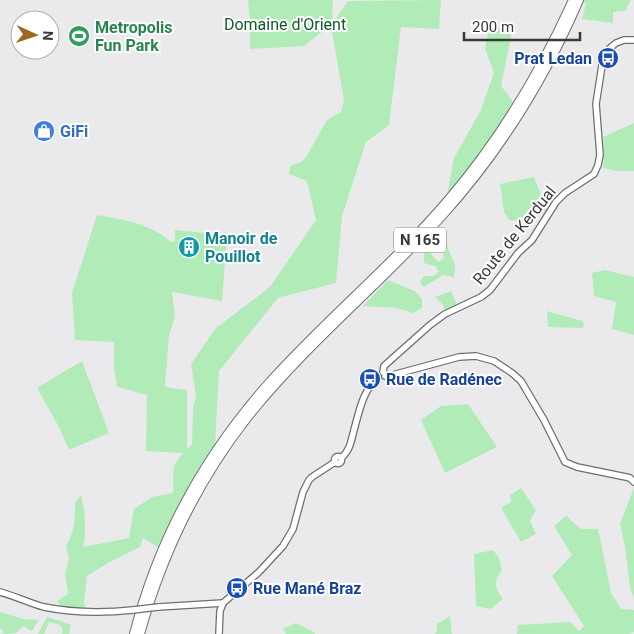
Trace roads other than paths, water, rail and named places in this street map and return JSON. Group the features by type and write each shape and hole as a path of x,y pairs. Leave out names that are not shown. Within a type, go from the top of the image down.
{"highway":[{"name":"N 165","path":"134,634 146,593 170,533 199,478 222,442 269,383 414,237 466,178 501,132 528,89 573,0"},
{"name":"N 165","path":"140,634 152,593 167,553 191,503 223,451 254,410 301,358 424,235 471,182 533,92 579,0"}],"street":[{"name":"Route de Kerdual","path":"223,603 259,572 283,546 293,529 303,492 309,480 338,460 348,450 367,391 382,375 384,366 445,314 481,297 490,290 518,253 532,240 556,202 565,193 594,174 600,155 596,104 603,59 610,48 616,43 624,40 634,40"},
{"path":"382,375 389,376 459,356 476,356 494,361 512,372 521,381 544,420 565,462 577,468 630,478 634,482"},
{"path":"0,592 45,607 74,612 108,612 223,603 220,611 219,634"}],"place":[{"name":"Metropolis Fun Park","path":"79,36"},
{"name":"Prat Ledan","path":"608,58"},
{"name":"GiFi","path":"44,131"},
{"name":"Manoir de Pouillot","path":"189,247"},
{"name":"Rue de Radénec","path":"370,379"},
{"name":"Rue Mané Braz","path":"237,588"}],"park label":[{"name":"Domaine d'Orient","path":"285,24"}]}
